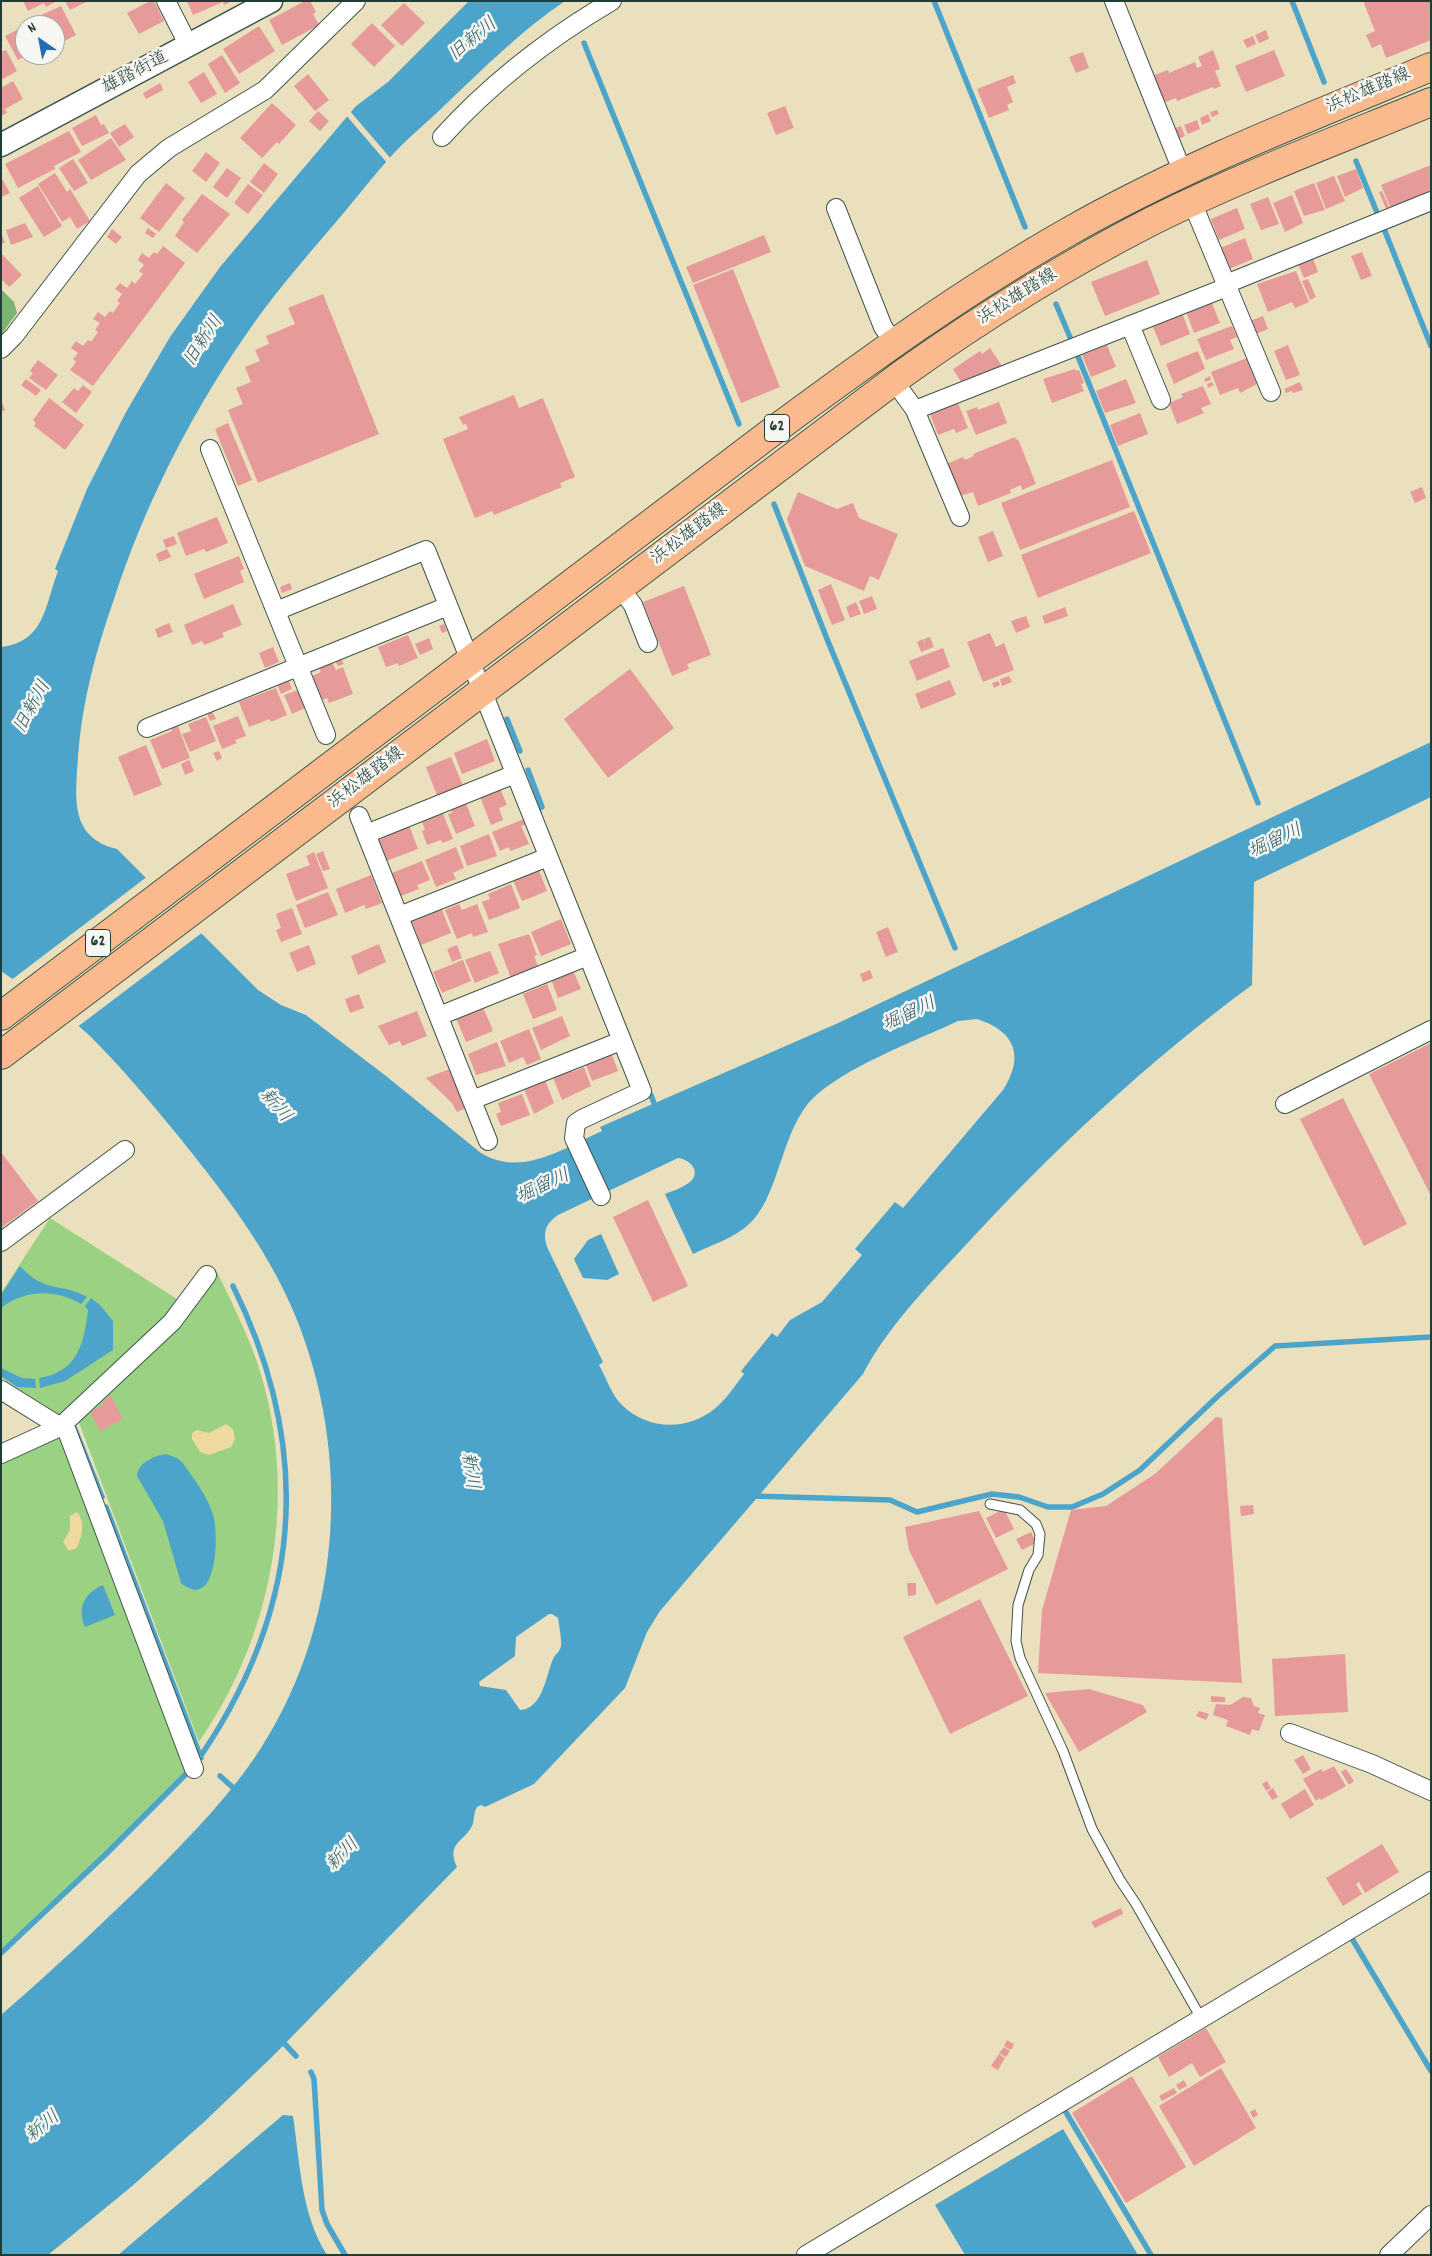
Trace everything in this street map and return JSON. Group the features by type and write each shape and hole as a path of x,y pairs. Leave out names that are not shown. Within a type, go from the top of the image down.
{"main road":[{"name":"浜松雄踏線","path":"10,1010 773,431 894,342 960,297 1032,252 1107,211 1183,173 1431,67"},
{"name":"浜松雄踏線","path":"1,1055 894,381 964,332 1042,282 1116,240 1192,202 1431,102"}],"street":[{"path":"166,1 189,46"},
{"name":"雄踏街道","path":"1,145 271,1"},
{"path":"1,349 14,336 138,174 169,148 265,90 356,1"},
{"path":"442,137 493,86 560,35 612,1"},
{"path":"1114,1 1183,173"},
{"path":"915,410 1130,325 1431,201"},
{"path":"1192,202 1271,392"},
{"path":"836,208 884,327 894,342"},
{"path":"1130,325 1160,400"},
{"path":"894,381 915,410 960,518"},
{"path":"210,449 326,735"},
{"path":"276,611 426,550 642,1092 576,1123 574,1138 601,1196"},
{"path":"620,588 633,605 648,643"},
{"path":"147,728 448,606"},
{"path":"366,834 515,774"},
{"path":"359,816 488,1141"},
{"path":"399,916 548,857"},
{"path":"439,1016 588,956"},
{"path":"1285,1104 1431,1030"},
{"path":"472,1100 621,1041"},
{"path":"1,1242 125,1150"},
{"path":"1,1454 60,1427 172,1322 207,1275"},
{"path":"1,1390 67,1431 194,1769"},
{"path":"1290,1733 1372,1764 1431,1790"},
{"path":"806,2255 1431,1882"},
{"path":"1389,2255 1431,2215"}],"lane":[{"path":"990,1504 1020,1510 1036,1524 1040,1534 1038,1555 1029,1570 1018,1605 1016,1640 1020,1658 1063,1751 1096,1838 1201,2018"}],"green space":[{"path":"1,289 14,302 17,313 1,335"},
{"path":"50,1218 180,1301 166,1317 61,1416 1,1378 1,1293"},
{"path":"217,1272 252,1348 269,1408 276,1457 278,1507 273,1557 262,1606 247,1653 225,1699 199,1742 78,1420 196,1303"},
{"path":"60,1435 187,1771 104,1854 1,1951 1,1464"}],"sand":[{"path":"226,1424 233,1429 235,1439 231,1447 209,1455 200,1452 192,1439 192,1433 197,1430 209,1433"},
{"path":"77,1512 82,1521 82,1534 77,1548 69,1551 63,1542 70,1530 70,1516"}],"water":[{"path":"469,1 565,1 504,49 394,153 274,296 243,339 204,400 153,497 107,618 91,676 80,736 76,786 78,813 90,835 101,843 117,849 258,990 281,1005 306,1015 386,1076 481,1153 496,1160 527,1162 557,1152 602,1131 600,1127 836,1024 1431,742 1431,797 1254,882 1252,985 1175,1045 1100,1110 1029,1178 921,1294 895,1325 863,1374 660,1611 647,1632 625,1688 534,1784 485,1807 481,1805 477,1807 472,1826 457,1844 453,1853 457,1867 274,2055 204,2122 131,2187 48,2255 1,2255 1,2015 78,1946 167,1860 224,1798 261,1748 289,1697 310,1642 324,1584 331,1526 330,1467 323,1408 308,1351 287,1297 264,1253 206,1171 155,1107 112,1059 70,1019 1,971 1,647 16,644 27,638 41,620 58,571 55,569 87,489 126,412 170,337 220,267 356,106 388,82","holes":["977,1019 1000,1030 1008,1038 1014,1056 1014,1066 1010,1078 1003,1090 903,1208 895,1202 855,1249 862,1255 822,1302 790,1320 777,1337 772,1333 741,1371 744,1374 723,1401 709,1413 684,1423 658,1424 633,1414 622,1405 612,1392 599,1365 603,1362 548,1249 545,1234 550,1222 558,1215 678,1158 690,1163 695,1174 685,1186 665,1194 693,1254 728,1238 747,1226 766,1201 798,1119 807,1105 820,1092 836,1080 878,1057 958,1021","549,1614 558,1618 561,1640 560,1648 553,1659 539,1698 528,1708 520,1710 506,1690 480,1686 479,1682 515,1656 516,1637"]},
{"path":"601,1234 619,1274 607,1280 583,1278 574,1259 588,1240"},
{"path":"20,1266 37,1281 87,1297 81,1304 71,1299 51,1294 30,1294 20,1297 1,1308 1,1295"},
{"path":"91,1298 100,1305 113,1321 113,1350 65,1381 40,1388 39,1378 52,1375 63,1369 71,1363 77,1354 84,1334 88,1310 85,1306"},
{"path":"1,1368 22,1378 35,1379 36,1388 17,1387 1,1376"},
{"path":"166,1454 182,1462 204,1494 213,1515 216,1538 213,1567 209,1580 202,1588 193,1589 181,1583 163,1521 137,1476 143,1464 156,1456"},
{"path":"103,1585 115,1615 85,1627 82,1614 84,1602 91,1592"},
{"path":"283,2115 293,2116 307,2205 318,2239 327,2255 118,2255"},
{"path":"1063,2129 1138,2255 965,2255 935,2205"}],"pier":[{"path":"349,110 392,160 388,164 345,114"},
{"path":"148,876 203,932 76,1028 10,981"}],"building":[{"path":"23,1 57,1 46,7 44,3 28,11"},
{"path":"65,1 88,1 70,10"},
{"path":"150,1 154,1 164,21 139,34 127,13"},
{"path":"187,1 232,1 224,5 223,2 193,15"},
{"path":"305,1 310,1 316,12 313,14 319,25 282,45 269,20"},
{"path":"1363,1 1431,1 1431,40 1386,58 1381,44 1372,48 1366,35 1375,31"},
{"path":"404,3 425,23 402,46 381,25"},
{"path":"61,6 76,35 65,41 65,15 41,15"},
{"path":"372,23 395,46 374,67 351,44"},
{"path":"259,26 275,51 239,74 223,49"},
{"path":"1266,30 1269,39 1259,43 1255,35"},
{"path":"15,31 15,54 5,36"},
{"path":"1253,36 1256,44 1247,48 1243,40"},
{"path":"6,50 17,71 1,80 1,52"},
{"path":"1213,50 1220,69 1215,71 1221,86 1214,89 1213,87 1177,101 1176,98 1163,103 1152,76 1168,70 1169,73 1195,62 1197,68 1202,66 1198,57"},
{"path":"1274,50 1285,76 1246,92 1235,66"},
{"path":"1083,52 1089,68 1076,73 1069,57"},
{"path":"222,55 240,83 225,93 208,64"},
{"path":"204,72 217,94 201,103 188,82"},
{"path":"308,74 329,100 315,111 294,86"},
{"path":"1013,75 1016,83 1007,87 1013,102 1007,105 1009,110 989,118 977,89"},
{"path":"13,81 23,99 5,109 7,113 1,116 1,88"},
{"path":"160,83 163,90 146,99 143,93"},
{"path":"272,103 296,125 279,144 277,142 262,158 240,138"},
{"path":"785,106 794,128 776,135 767,113"},
{"path":"1217,110 1219,114 1212,117 1210,112"},
{"path":"318,111 329,121 320,131 309,121"},
{"path":"1208,114 1211,121 1202,125 1200,118"},
{"path":"96,115 101,125 104,124 109,133 82,146 72,128"},
{"path":"1197,120 1200,129 1188,134 1184,125"},
{"path":"125,124 134,137 119,147 110,133"},
{"path":"1181,126 1185,136 1176,140 1172,129"},
{"path":"69,131 81,152 54,166 55,169 18,188 5,164"},
{"path":"111,138 126,160 91,180 78,160"},
{"path":"206,152 220,163 206,182 192,171"},
{"path":"73,159 88,183 74,191 59,168"},
{"path":"264,163 278,174 264,193 250,182"},
{"path":"1431,165 1431,195 1392,211 1381,185"},
{"path":"227,168 241,178 227,198 213,187"},
{"path":"1356,169 1363,188 1345,197 1337,176"},
{"path":"55,173 67,192 70,189 90,221 77,229 70,217 62,222 38,184"},
{"path":"1334,176 1345,201 1326,209 1316,183"},
{"path":"1,177 10,193 1,197"},
{"path":"166,183 185,198 159,232 140,218"},
{"path":"1314,183 1325,210 1304,216 1294,191"},
{"path":"248,184 263,195 248,214 234,203"},
{"path":"38,186 62,226 44,237 19,198"},
{"path":"1382,191 1389,207 1386,209 1379,192"},
{"path":"202,194 230,214 197,253 175,236 184,222 182,220"},
{"path":"1292,195 1303,223 1285,232 1273,203"},
{"path":"1268,197 1279,224 1261,230 1250,204"},
{"path":"1237,208 1245,229 1219,240 1211,219"},
{"path":"25,223 33,237 11,245 6,230"},
{"path":"148,228 156,234 153,238 145,233"},
{"path":"112,229 122,237 116,244 107,237"},
{"path":"1,232 5,243 1,244"},
{"path":"764,235 771,252 693,283 686,267"},
{"path":"1245,238 1253,259 1229,269 1220,248"},
{"path":"163,246 185,263 93,386 70,370 76,362 73,359 78,353 71,348 76,341 83,346 88,340 91,342 98,332 95,330 100,323 93,319 98,312 105,317 110,311 113,313 120,303 117,301 122,294 115,289 120,283 127,288 132,281 135,284 143,274 139,271 144,265 138,260 142,253 149,258 154,252 157,254"},
{"path":"1362,252 1372,276 1361,280 1351,256"},
{"path":"1,253 22,275 9,287 1,279"},
{"path":"1313,258 1318,272 1304,278 1298,264"},
{"path":"1147,260 1160,294 1105,316 1091,282"},
{"path":"733,269 780,387 741,403 693,285"},
{"path":"1296,271 1309,302 1295,308 1292,302 1268,312 1257,284"},
{"path":"1308,279 1316,297 1310,300 1302,281"},
{"path":"323,294 379,434 258,483 228,410 243,404 236,388 251,382 245,367 260,361 255,350 269,344 266,336 295,324 288,308"},
{"path":"1210,299 1220,323 1194,333 1185,309"},
{"path":"1182,313 1190,334 1161,346 1152,325"},
{"path":"1263,316 1268,329 1256,334 1250,321"},
{"path":"1232,326 1237,337 1230,340 1234,349 1206,360 1197,339"},
{"path":"1107,345 1116,367 1091,377 1082,355"},
{"path":"1288,345 1300,375 1286,380 1274,351"},
{"path":"990,348 1002,366 987,376 984,372 963,385 953,369 980,351 982,354"},
{"path":"1198,351 1205,369 1174,384 1166,364"},
{"path":"1247,358 1257,384 1240,393 1238,388 1220,395 1211,372"},
{"path":"38,360 58,375 46,390 29,378 33,373 30,371"},
{"path":"1075,369 1076,371 1079,370 1084,383 1081,384 1084,391 1052,403 1043,379"},
{"path":"1210,376 1211,380 1205,382 1204,379"},
{"path":"26,379 41,390 36,396 21,385"},
{"path":"1126,379 1136,403 1105,413 1096,391"},
{"path":"1212,382 1214,385 1208,388 1207,384"},
{"path":"1300,382 1303,390 1286,393 1284,389"},
{"path":"83,385 92,392 76,413 62,402 74,388 78,391"},
{"path":"1203,386 1211,404 1201,408 1204,413 1177,424 1169,403 1183,397 1181,394"},
{"path":"514,395 519,408 543,398 575,477 560,483 562,487 494,515 492,511 475,518 443,439 468,429 466,424 463,425 459,417"},
{"path":"49,398 84,425 65,450 34,426 36,423 33,420"},
{"path":"1,399 5,410 1,412"},
{"path":"999,402 1007,423 976,435 966,411 977,407 978,410"},
{"path":"958,403 968,428 956,433 954,429 938,435 930,414"},
{"path":"1140,413 1148,434 1118,446 1110,425"},
{"path":"228,423 252,480 238,486 215,429"},
{"path":"1015,437 1016,440 1018,439 1036,484 1022,490 1021,485 1010,490 1011,493 978,506 973,492 957,497 944,465 963,457 965,460 974,456 973,454"},
{"path":"1112,460 1130,507 1020,550 1001,503"},
{"path":"1422,487 1426,498 1415,503 1410,492"},
{"path":"798,492 837,509 853,503 859,518 898,534 879,580 870,576 864,591 805,566 787,519"},
{"path":"1134,511 1151,553 1038,598 1021,555"},
{"path":"217,517 228,543 206,552 204,549 186,556 177,533"},
{"path":"993,531 1003,556 988,562 978,537"},
{"path":"174,536 177,544 166,548 163,540"},
{"path":"167,549 171,557 159,562 156,554"},
{"path":"239,556 244,569 240,571 244,582 204,599 194,574"},
{"path":"290,583 292,589 282,593 280,587"},
{"path":"831,584 845,620 832,625 818,590"},
{"path":"684,586 711,655 687,664 689,669 672,676 643,602"},
{"path":"872,596 877,609 864,614 859,601"},
{"path":"856,602 861,614 850,618 846,607"},
{"path":"233,604 242,625 222,633 224,637 204,645 202,641 192,645 184,625"},
{"path":"1065,607 1068,616 1045,624 1042,616"},
{"path":"1026,616 1030,627 1016,633 1011,621"},
{"path":"169,623 173,632 158,638 155,629"},
{"path":"444,624 447,631 442,633 439,626"},
{"path":"990,633 996,647 1004,643 1014,670 983,682 967,642"},
{"path":"408,635 418,658 399,666 398,663 386,667 378,647"},
{"path":"930,637 934,647 921,652 917,642 923,639 926,646 924,639"},
{"path":"429,638 433,649 420,655 415,644"},
{"path":"273,647 279,662 265,668 259,653"},
{"path":"943,648 950,667 917,681 909,661"},
{"path":"341,659 344,664 338,666 335,661"},
{"path":"332,662 336,670 343,667 353,694 329,703 327,698 322,700 312,676 321,672 319,668"},
{"path":"630,669 674,728 608,778 564,719"},
{"path":"1009,676 1012,682 1002,686 1000,679"},
{"path":"288,679 292,689 281,694 277,684"},
{"path":"950,680 956,695 921,709 915,694"},
{"path":"998,681 1000,685 994,688 992,683"},
{"path":"276,688 287,715 271,722 270,719 249,727 239,702"},
{"path":"298,690 305,708 292,714 284,695"},
{"path":"212,711 216,719 210,721 207,713"},
{"path":"238,716 246,736 235,740 237,743 222,749 213,726"},
{"path":"206,717 216,741 190,752 182,734 191,731 188,724"},
{"path":"178,726 190,758 162,769 150,740 172,731 171,729"},
{"path":"487,739 495,761 462,774 454,753"},
{"path":"146,745 162,785 134,796 118,757"},
{"path":"219,751 222,758 217,761 213,753"},
{"path":"451,757 464,788 438,798 426,767"},
{"path":"189,760 194,771 185,775 181,764"},
{"path":"499,786 507,805 499,808 503,820 491,825 479,794"},
{"path":"465,801 475,826 456,834 448,814 452,813 450,807"},
{"path":"442,811 453,839 442,843 441,840 427,845 422,831 425,830 421,819"},
{"path":"524,819 526,824 521,826 529,844 510,851 509,847 500,851 492,832"},
{"path":"409,825 418,849 386,861 378,840 384,838 383,835"},
{"path":"489,834 497,856 467,866 460,846"},
{"path":"456,847 464,868 453,873 456,879 436,887 425,860"},
{"path":"323,851 330,869 323,871 316,854"},
{"path":"314,852 328,888 296,901 286,874 310,865 306,856"},
{"path":"422,861 430,880 417,885 419,889 401,896 392,873"},
{"path":"538,868 547,891 522,901 512,878"},
{"path":"371,875 382,903 366,909 364,905 345,913 336,889"},
{"path":"511,884 520,908 489,920 482,902 490,899 488,894"},
{"path":"328,892 338,915 305,928 296,905"},
{"path":"459,904 462,910 477,904 488,932 473,937 472,933 457,939 445,910"},
{"path":"441,907 451,933 421,945 411,919"},
{"path":"292,908 302,934 281,942 276,930 281,928 276,914"},
{"path":"561,919 571,944 541,956 531,932"},
{"path":"888,927 898,952 886,957 876,932"},
{"path":"529,934 537,955 534,956 538,966 525,971 526,975 512,981 498,944"},
{"path":"379,944 386,962 358,975 351,956"},
{"path":"309,945 316,964 297,972 289,953"},
{"path":"457,945 462,958 452,962 447,949"},
{"path":"490,951 499,973 475,983 465,960"},
{"path":"463,960 471,981 442,993 433,972"},
{"path":"573,970 581,989 558,998 551,979"},
{"path":"870,970 873,978 863,982 860,974"},
{"path":"547,984 557,1010 533,1019 523,994"},
{"path":"359,994 364,1008 350,1013 345,999"},
{"path":"483,1007 493,1031 466,1042 456,1018"},
{"path":"417,1011 427,1036 402,1046 400,1041 389,1045 378,1026"},
{"path":"562,1016 570,1036 541,1050 532,1028"},
{"path":"529,1029 541,1059 527,1065 523,1057 509,1063 500,1041"},
{"path":"497,1042 506,1066 476,1075 468,1054"},
{"path":"1431,1043 1431,1196 1369,1074"},
{"path":"611,1052 618,1071 592,1081 585,1062"},
{"path":"570,1067 572,1072 584,1067 591,1086 562,1100 551,1073"},
{"path":"450,1069 460,1095 463,1094 468,1107 457,1112 451,1102 426,1078"},
{"path":"545,1080 554,1103 534,1114 524,1089"},
{"path":"522,1094 530,1115 501,1126 496,1114 501,1112 498,1103"},
{"path":"1343,1098 1407,1224 1364,1246 1300,1119"},
{"path":"1,1152 38,1201 1,1228"},
{"path":"648,1200 688,1286 653,1302 613,1217"},
{"path":"111,1396 123,1419 100,1431 90,1412 104,1404 102,1401"},
{"path":"1216,1417 1222,1418 1242,1683 1038,1673 1042,1610 1071,1510 1106,1506 1155,1474"},
{"path":"1253,1505 1254,1514 1241,1516 1240,1506"},
{"path":"1004,1509 1014,1529 996,1538 986,1518"},
{"path":"979,1511 1008,1569 936,1605 909,1550 905,1527"},
{"path":"1031,1532 1036,1543 1022,1550 1016,1539"},
{"path":"907,1583 916,1583 916,1595 908,1596"},
{"path":"980,1599 1028,1696 950,1734 903,1637"},
{"path":"1345,1654 1348,1712 1275,1716 1272,1659"},
{"path":"1089,1689 1143,1705 1147,1712 1079,1752 1045,1693"},
{"path":"1211,1696 1225,1697 1225,1702 1211,1702"},
{"path":"1243,1697 1251,1698 1254,1706 1260,1708 1258,1713 1265,1715 1259,1731 1252,1729 1250,1735 1226,1726 1228,1720 1213,1715 1216,1704 1230,1705"},
{"path":"1199,1711 1209,1714 1206,1720 1196,1716"},
{"path":"1303,1755 1311,1769 1303,1774 1294,1760"},
{"path":"1334,1766 1346,1786 1316,1801 1303,1779 1321,1769 1323,1772"},
{"path":"1346,1769 1354,1781 1349,1785 1341,1772"},
{"path":"1267,1781 1271,1788 1266,1791 1262,1784"},
{"path":"1273,1788 1278,1797 1272,1800 1267,1792"},
{"path":"1305,1789 1314,1805 1290,1819 1281,1804"},
{"path":"1382,1844 1399,1872 1365,1893 1359,1882 1356,1884 1362,1894 1343,1906 1326,1878"},
{"path":"1121,1908 1123,1914 1095,1928 1091,1922"},
{"path":"1206,2028 1226,2062 1200,2077 1192,2063 1169,2077 1158,2057"},
{"path":"1007,2040 1014,2044 1011,2050 1004,2046"},
{"path":"1004,2047 1010,2051 1006,2057 999,2053"},
{"path":"999,2054 1005,2058 998,2070 991,2066"},
{"path":"1221,2068 1256,2128 1194,2166 1159,2106"},
{"path":"1132,2076 1186,2167 1126,2203 1072,2113"},
{"path":"1184,2080 1187,2086 1179,2090 1176,2085"},
{"path":"1174,2088 1177,2093 1162,2101 1159,2096"},
{"path":"1255,2109 1258,2115 1253,2118 1250,2112"}],"waterway":[{"path":"934,1 1025,227"},
{"path":"1292,1 1324,82"},
{"path":"584,43 739,424"},
{"path":"1356,161 1378,215"},
{"path":"1384,229 1431,346"},
{"path":"1056,304 1072,342"},
{"path":"1077,354 1258,803"},
{"path":"774,504 827,639 955,948"},
{"path":"507,719 520,751"},
{"path":"528,770 542,807 537,809 539,813"},
{"path":"651,1095 656,1109"},
{"path":"200,1757 234,1700 260,1643 277,1585 286,1526 285,1467 276,1408 259,1347 233,1286"},
{"path":"752,1496 890,1500 917,1512 992,1494 1019,1497 1048,1507 1072,1507 1103,1494 1140,1470 1218,1396 1275,1346 1431,1337"},
{"path":"74,1427 102,1497"},
{"path":"106,1507 201,1758"},
{"path":"1,1953 105,1855 185,1775"},
{"path":"220,1776 237,1791"},
{"path":"1351,1937 1431,2071"},
{"path":"280,2039 296,2056"},
{"path":"311,2072 314,2079 322,2210 327,2224 345,2255"},
{"path":"1064,2109 1151,2255"}],"water label":[{"name":"旧新川","path":"474,41"},
{"name":"旧新川","path":"205,342"},
{"name":"旧新川","path":"34,708"},
{"name":"堀留川","path":"1276,843"},
{"name":"堀留川","path":"910,1016"},
{"name":"新川","path":"274,1107"},
{"name":"堀留川","path":"544,1188"},
{"name":"新川","path":"468,1471"},
{"name":"新川","path":"344,1856"},
{"name":"新川","path":"44,2128"}]}
